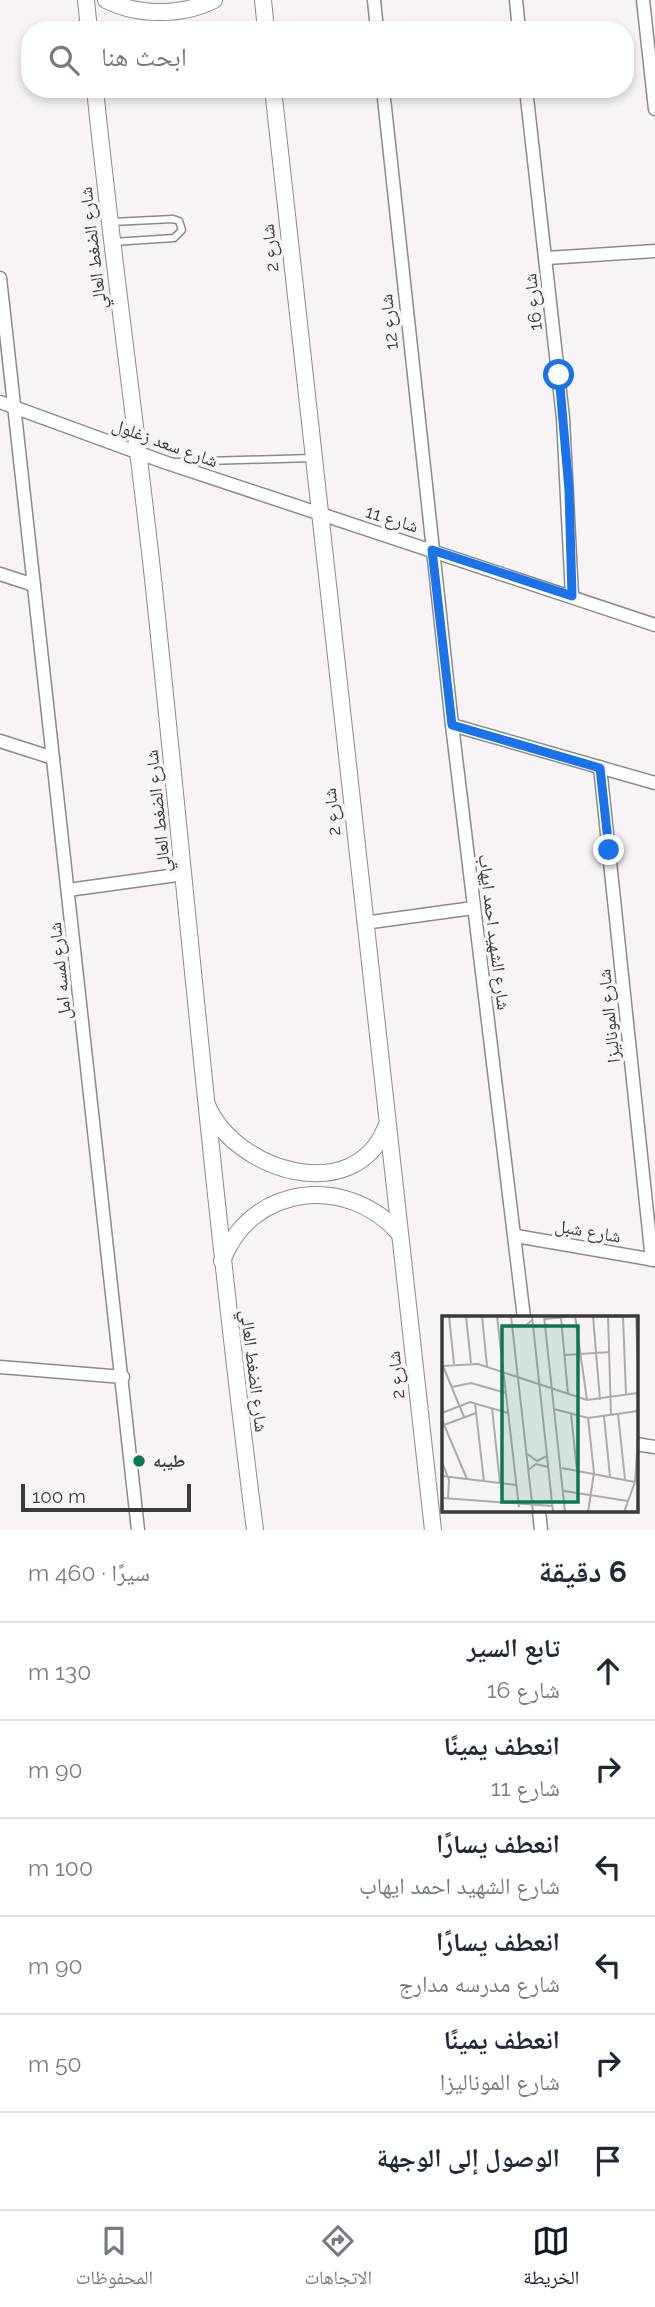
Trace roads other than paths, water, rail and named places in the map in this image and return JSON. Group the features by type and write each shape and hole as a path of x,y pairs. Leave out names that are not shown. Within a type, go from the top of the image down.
{"street":[{"path":"86,0 88,21"},
{"path":"106,0 132,10 154,12 188,9 214,0"},
{"path":"263,0 265,21"},
{"path":"374,0 376,21"},
{"path":"516,0 518,21"},
{"path":"643,0 655,108"},
{"name":"شارع الضغط العالي","path":"96,98 111,242 139,453 184,874 221,1262 254,1530"},
{"name":"شارع 2","path":"274,98 318,514 433,1530"},
{"name":"شارع 12","path":"384,98 432,550"},
{"name":"شارع 16","path":"527,98 547,258 569,490 572,596"},
{"path":"547,258 655,251"},
{"name":"شارع لمسه امل","path":"0,278 124,1377 138,1530"},
{"name":"شارع سعد زغلول","path":"0,402 164,462 318,514"},
{"name":"شارع 11","path":"318,514 655,625"},
{"name":"شارع الشهيد احمد ايهاب","path":"432,550 524,1316"},
{"path":"0,574 34,584"},
{"path":"452,725 655,783"},
{"path":"0,741 53,758"},
{"name":"شارع الموناليزا","path":"600,768 654,1260"},
{"path":"68,890 184,874"},
{"path":"364,923 473,908"},
{"path":"204,1097 211,1114 235,1142 267,1162 302,1172 340,1172 361,1163 376,1147 387,1125"},
{"path":"221,1262 234,1236 250,1219 268,1206 297,1197 328,1195 361,1202 382,1215 399,1233"},
{"name":"شارع شبل","path":"516,1236 654,1260"},
{"path":"0,1367 124,1377"},
{"path":"539,1512 541,1530"}],"lane":[{"path":"109,223 173,219 182,227 179,235 174,238 111,242"},
{"path":"164,462 312,458"}],"place":[{"name":"طيبه","path":"139,1461"}]}
